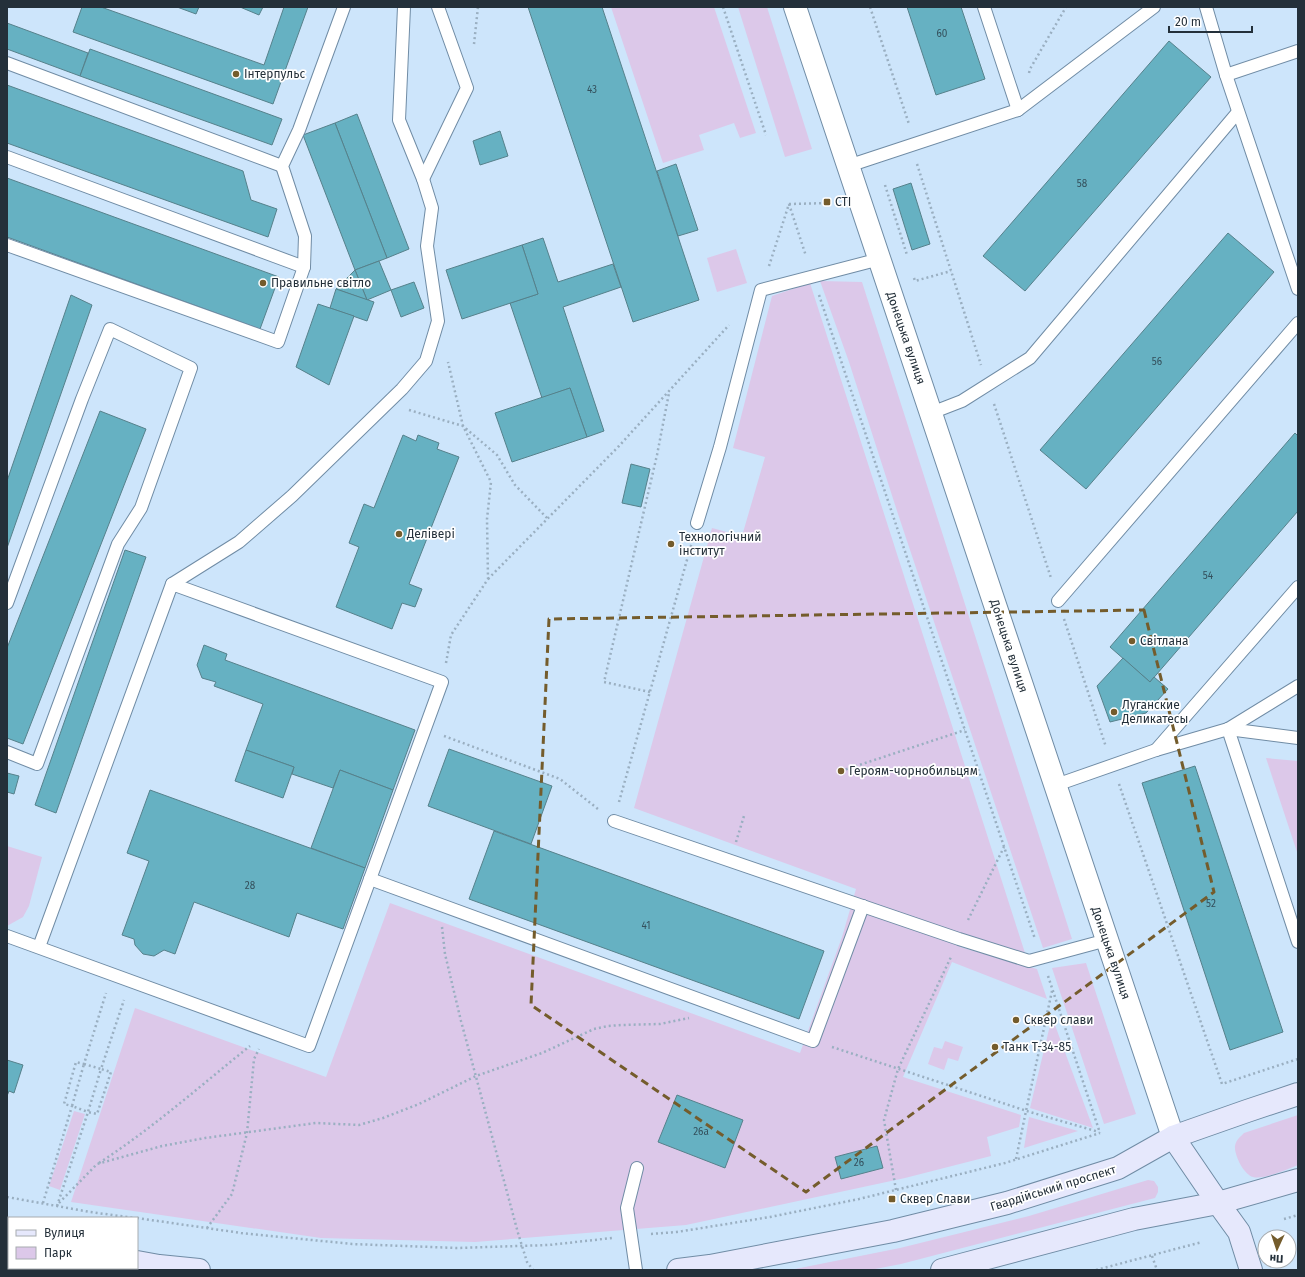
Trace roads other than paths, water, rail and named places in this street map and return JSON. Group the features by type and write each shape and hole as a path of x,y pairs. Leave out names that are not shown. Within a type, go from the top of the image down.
{"main road":[{"name":"Гвардійський проспект","path":"678,1270 710,1266 893,1231 1007,1202 1118,1168 1173,1137 1247,1110 1298,1094"},
{"name":"Донецька вулиця","path":"1173,1137 1239,1232 1251,1270"},
{"path":"942,1270 1134,1219 1218,1203 1298,1180"},
{"path":"138,1262 198,1270"}],"street":[{"name":"Донецька вулиця","path":"795,7 1173,1137"}],"lane":[{"path":"7,245 278,342 304,267 305,236 282,166 299,130 344,7"},
{"path":"38,947 172,584 240,542 292,496 388,404 426,361 438,321 427,246 432,208 424,179 399,120 404,7"},
{"path":"424,179 467,88 438,7"},
{"path":"984,7 1018,110"},
{"path":"848,166 1018,110 1154,7"},
{"path":"1206,7 1238,112 1298,289"},
{"path":"1226,75 1298,50"},
{"path":"7,63 282,166"},
{"path":"931,413 962,400 1030,358 1238,112"},
{"path":"7,157 304,267"},
{"path":"697,523 720,447 761,290 880,259"},
{"path":"1058,601 1298,323"},
{"path":"7,603 82,399 110,329 191,368 142,508 118,544 37,764 7,752"},
{"path":"7,936 309,1046 442,682 172,584"},
{"path":"1156,750 1298,586"},
{"path":"1056,786 1156,750 1228,728 1298,686"},
{"path":"1228,728 1298,738"},
{"path":"1228,728 1298,942"},
{"path":"614,821 959,939 1029,961 1107,940"},
{"path":"370,879 813,1041 862,906"},
{"path":"636,1270 627,1208 637,1168"}],"place":[{"name":"Інтерпульс","path":"236,74"},
{"name":"СТІ","path":"827,202"},
{"name":"Правильне світло","path":"263,283"},
{"name":"Делівері","path":"399,534"},
{"name":"Технологічний інститут","path":"671,544"},
{"name":"Світлана","path":"1132,641"},
{"name":"Луганские Деликатесы","path":"1114,712"},
{"name":"Героям-чорнобильцям","path":"841,771"},
{"name":"Сквер слави","path":"1016,1020"},
{"name":"Танк Т-34-85","path":"995,1047"},
{"name":"Сквер Слави","path":"892,1199"}]}
